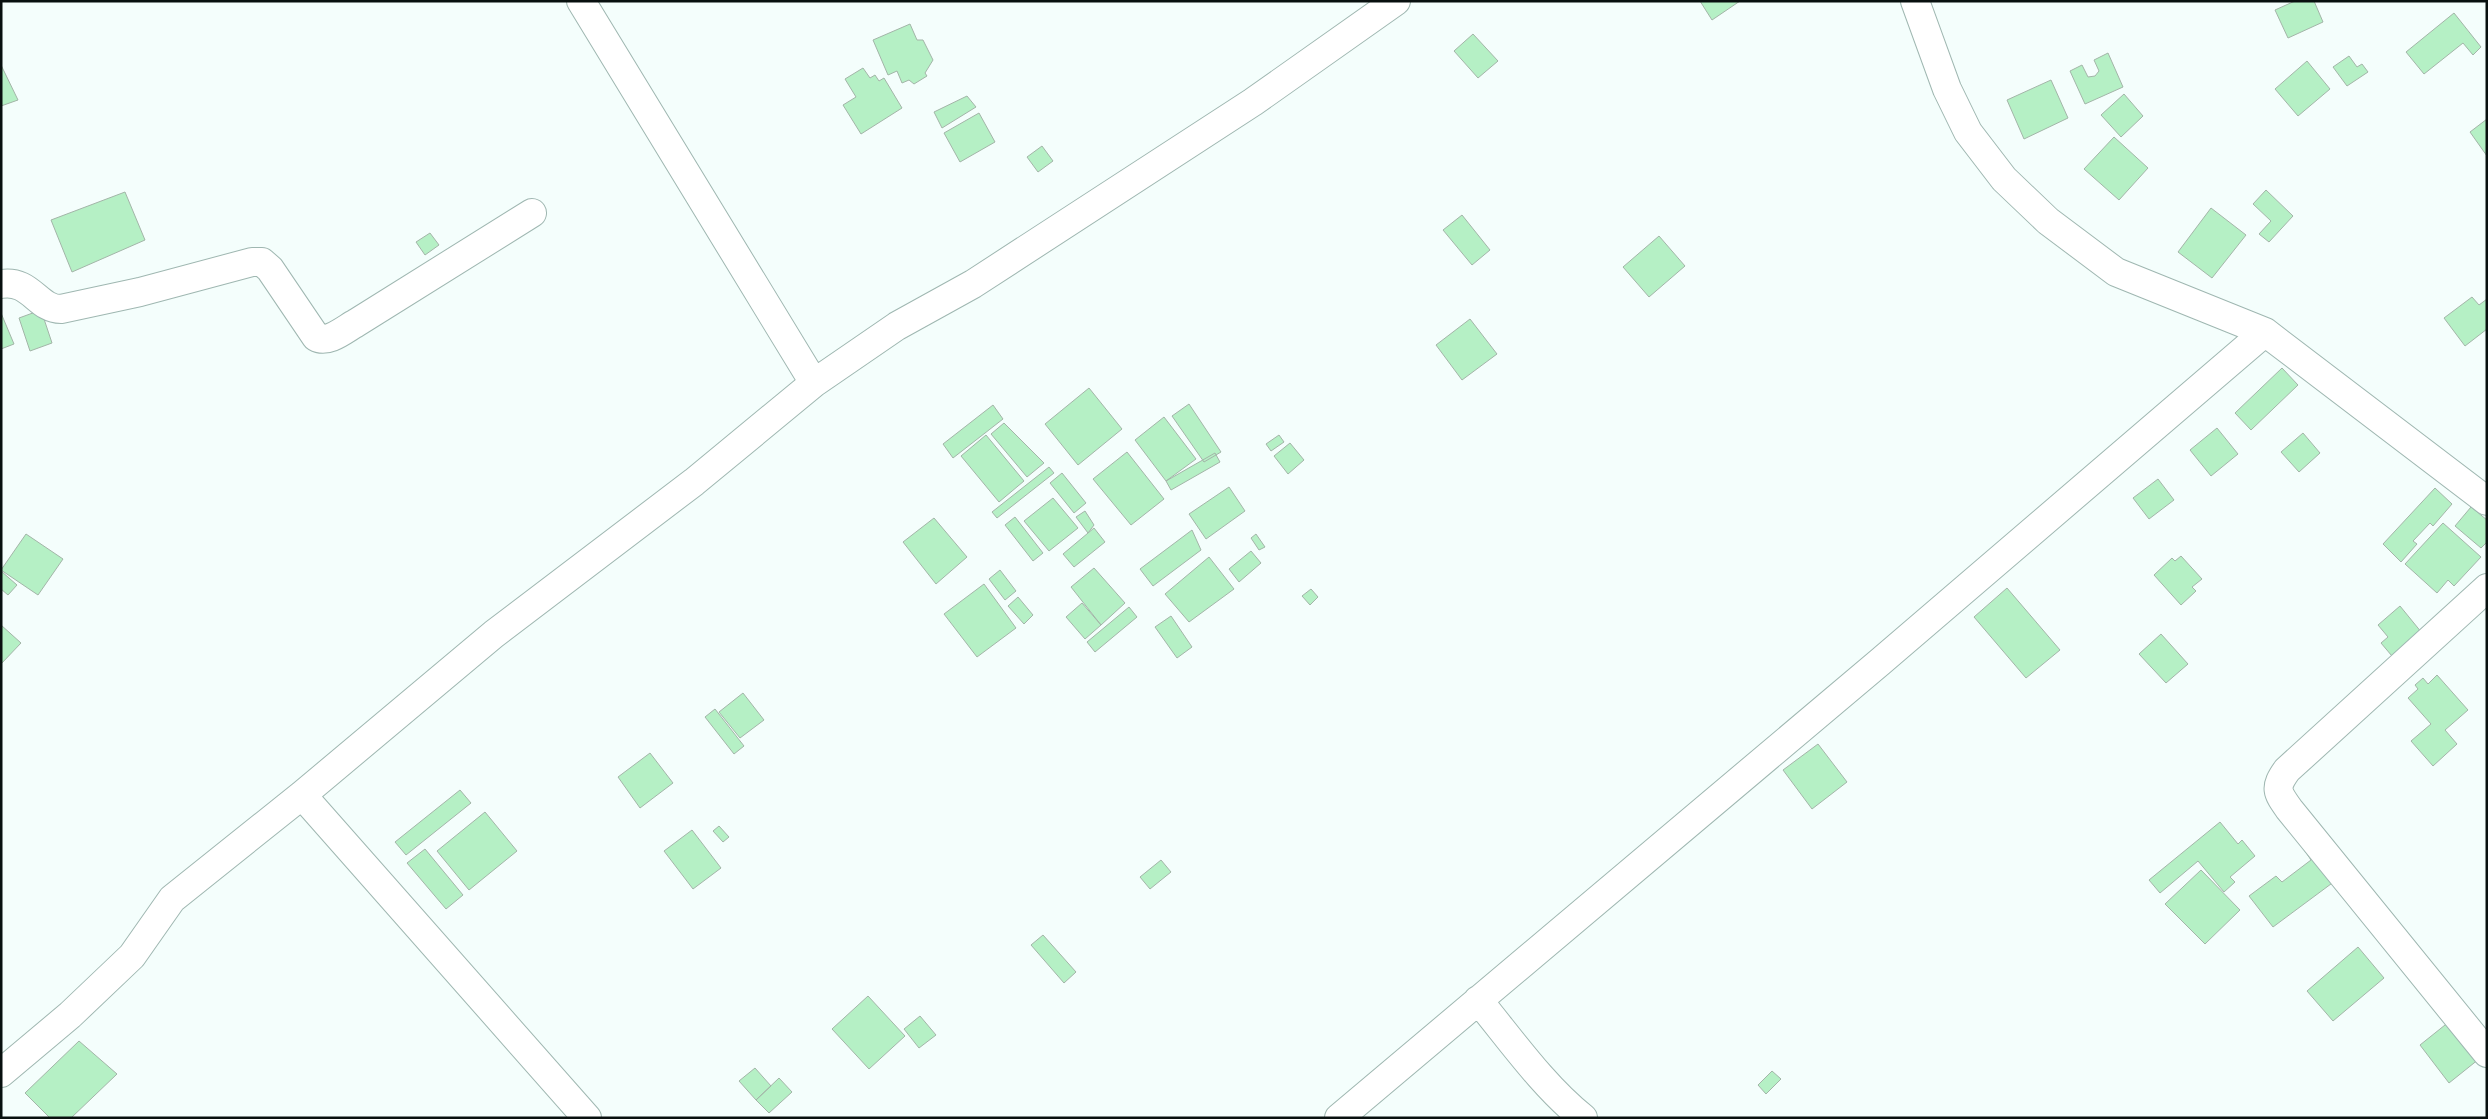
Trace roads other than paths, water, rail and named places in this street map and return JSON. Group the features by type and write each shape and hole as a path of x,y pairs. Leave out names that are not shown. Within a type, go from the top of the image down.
{"street":[{"path":"581,1 814,383"},
{"path":"1,1073 70,1015 132,956 172,899 302,795 494,634 694,482 814,383 897,326 972,284 1236,113 1396,1"},
{"path":"1921,4 1947,89 1968,132 2004,179 2048,222 2116,272 2265,332 2487,501"},
{"path":"1,284 15,284 25,287 46,305 53,309 61,309 140,292 252,262 262,262 270,270 316,337 321,340 328,339 356,323 532,213"},
{"path":"1339,1118 1880,662 2265,332"},
{"path":"2487,588 2286,770 2278,782 2279,795 2289,809 2487,1053"},
{"path":"302,795 587,1118"},
{"path":"1478,1000 1524,1056 1572,1109 1583,1118"}]}
